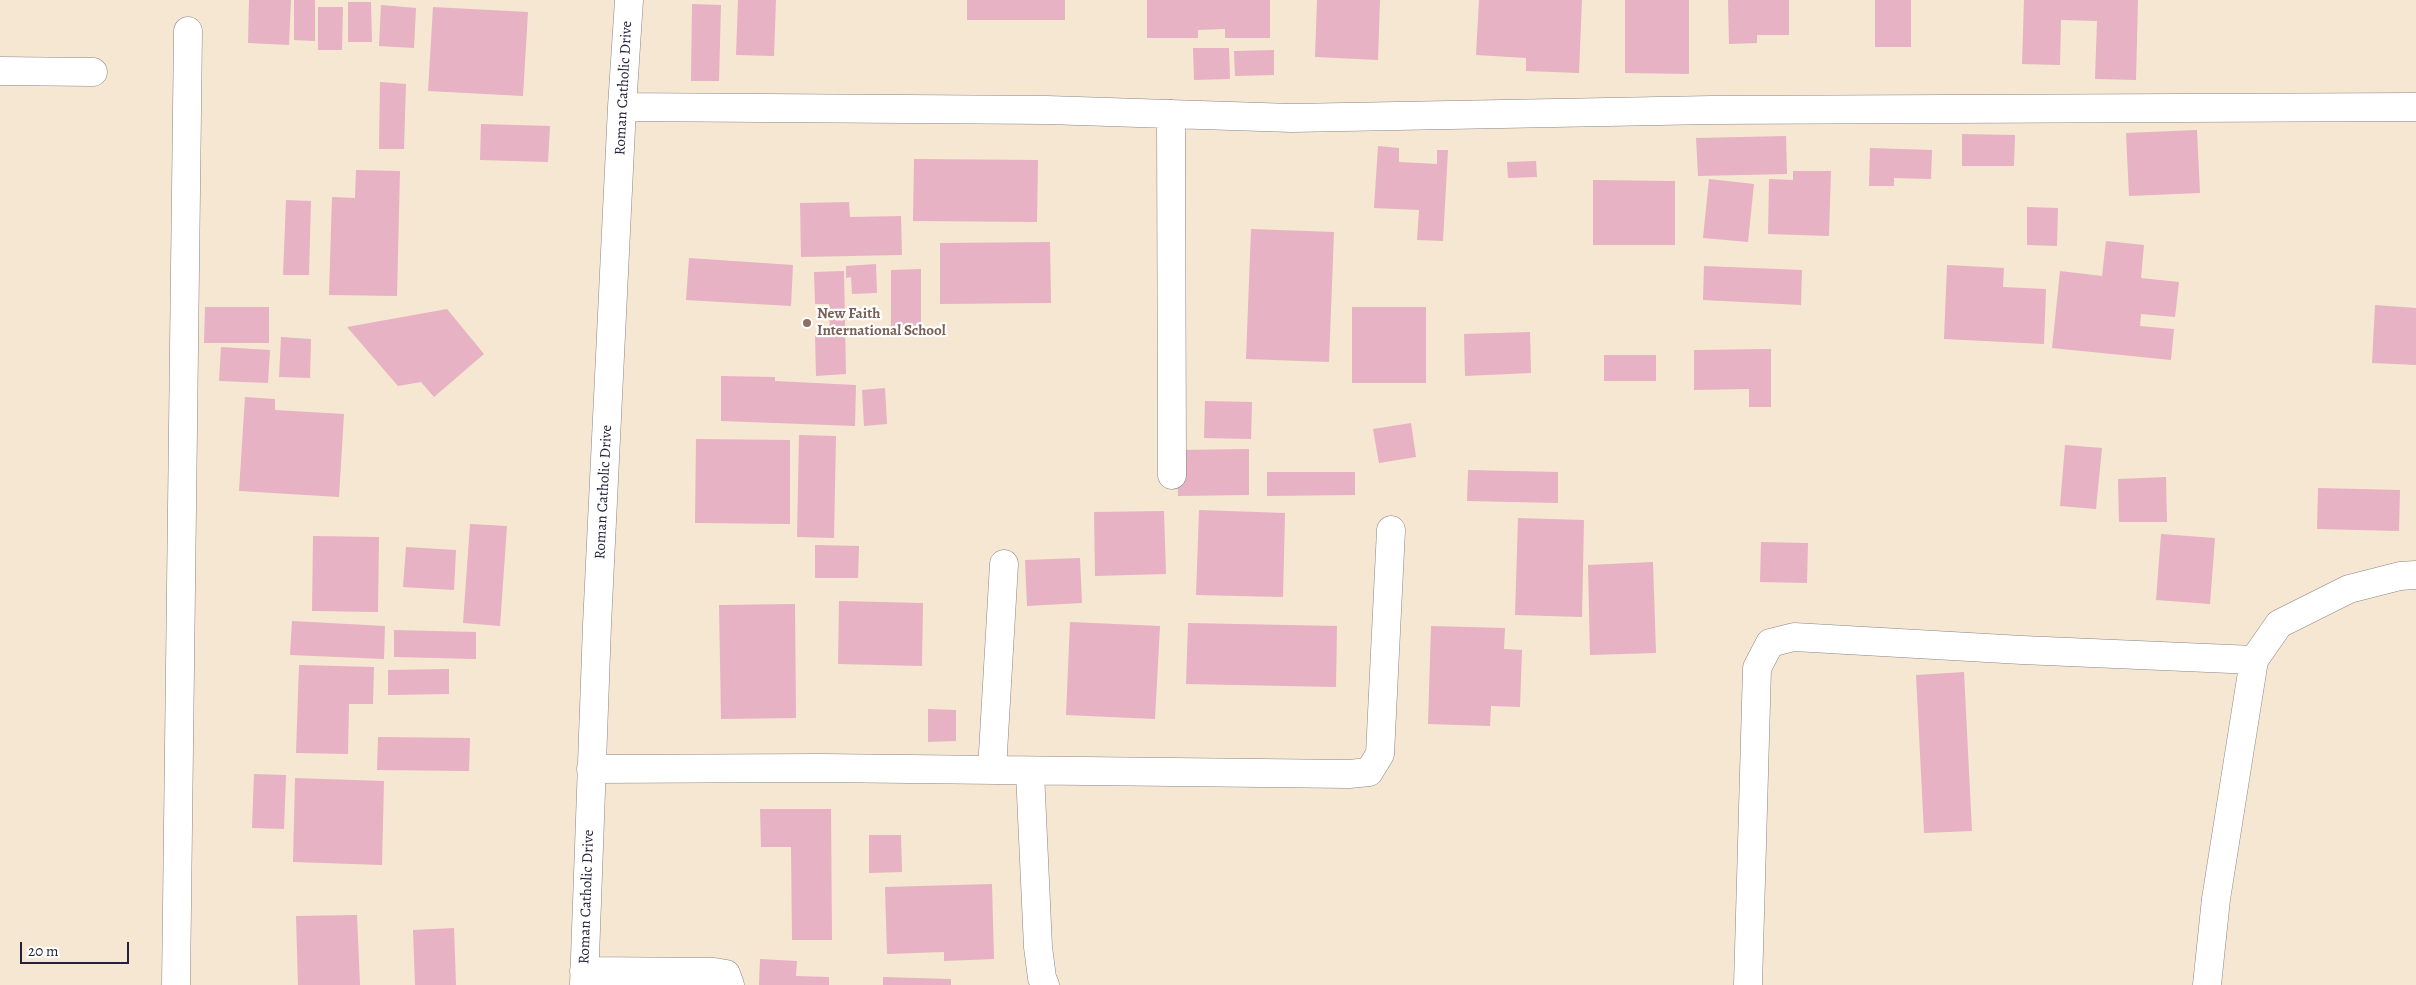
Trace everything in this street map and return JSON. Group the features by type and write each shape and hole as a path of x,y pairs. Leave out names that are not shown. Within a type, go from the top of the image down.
{"street":[{"name":"Roman Catholic Drive","path":"584,978 591,769 622,107 629,0"},
{"path":"176,985 188,31"},
{"path":"0,71 93,72"},
{"path":"622,107 1028,110 1292,118 1712,110 2416,107"},
{"path":"1171,114 1172,475"},
{"path":"591,769 992,770 1030,772 1350,774 1369,772 1380,754 1392,530"},
{"path":"992,770 1004,564"},
{"path":"2207,985 2216,899 2254,660 2279,624 2349,590 2400,576 2416,575"},
{"path":"1748,985 1757,668 1770,644 1794,637 2012,650 2254,660"},
{"path":"1030,772 1038,947 1042,978 1045,985"},
{"path":"584,978 714,972 726,974 730,985"}],"building":[{"path":"249,0 291,0 289,45 248,43"},
{"path":"294,0 315,0 315,41 294,40"},
{"path":"738,0 776,0 774,56 736,55"},
{"path":"967,0 1065,0 1065,20 967,20"},
{"path":"1147,0 1270,0 1270,38 1225,38 1225,29 1198,30 1198,38 1147,38"},
{"path":"1317,0 1380,0 1378,60 1315,57"},
{"path":"1479,0 1582,0 1579,73 1526,71 1526,58 1476,55"},
{"path":"1625,0 1689,0 1689,74 1625,73"},
{"path":"1728,0 1789,0 1789,35 1757,35 1757,43 1729,44"},
{"path":"1875,0 1911,0 1911,47 1875,47"},
{"path":"2024,0 2138,0 2136,80 2095,79 2097,21 2061,20 2060,65 2022,64"},
{"path":"348,2 371,2 372,42 348,42"},
{"path":"692,4 721,5 719,81 691,81"},
{"path":"381,5 416,8 414,48 379,46"},
{"path":"318,7 343,7 342,50 318,50"},
{"path":"433,7 528,12 523,96 428,91"},
{"path":"1193,48 1229,48 1230,79 1194,80"},
{"path":"1274,50 1274,75 1235,76 1234,51"},
{"path":"380,82 406,84 404,149 379,149"},
{"path":"481,124 550,126 548,162 480,160"},
{"path":"2197,130 2200,193 2129,196 2126,133"},
{"path":"1962,134 2015,135 2014,166 1962,166"},
{"path":"1786,136 1787,174 1698,176 1696,138"},
{"path":"1378,146 1399,148 1399,162 1437,164 1437,150 1448,150 1443,241 1417,240 1419,210 1374,208"},
{"path":"1870,148 1932,150 1931,179 1894,178 1894,186 1869,186"},
{"path":"914,159 1038,160 1037,222 913,221"},
{"path":"1536,161 1537,177 1508,178 1507,162"},
{"path":"356,170 400,171 397,296 329,295 332,197 355,198"},
{"path":"1793,171 1831,171 1829,236 1768,234 1769,179 1793,180"},
{"path":"1709,179 1754,184 1748,242 1703,238"},
{"path":"1593,180 1675,181 1675,245 1593,245"},
{"path":"286,200 311,201 309,275 283,275"},
{"path":"849,202 850,217 901,216 902,255 801,257 800,203"},
{"path":"2027,207 2058,208 2057,246 2027,245"},
{"path":"1251,229 1334,232 1329,362 1246,359"},
{"path":"2106,241 2144,245 2141,278 2179,282 2175,317 2141,314 2140,326 2174,329 2171,360 2052,348 2060,271 2102,276"},
{"path":"1050,242 1051,303 940,304 940,243"},
{"path":"689,258 793,265 791,306 686,300"},
{"path":"876,264 877,293 852,294 851,277 846,278 846,266"},
{"path":"1947,265 2004,268 2003,287 2046,289 2044,344 1944,339"},
{"path":"1704,266 1802,270 1801,305 1703,300"},
{"path":"921,269 921,334 891,334 891,270"},
{"path":"844,271 846,374 816,376 815,334 830,334 829,304 815,304 814,272"},
{"path":"2375,305 2416,308 2416,365 2372,363"},
{"path":"205,307 269,307 269,343 204,343"},
{"path":"1352,307 1426,307 1426,383 1352,383"},
{"path":"447,309 484,354 434,397 421,382 398,386 347,327"},
{"path":"1530,332 1531,373 1465,376 1464,334"},
{"path":"281,337 311,339 310,378 279,377"},
{"path":"221,347 270,350 268,383 219,381"},
{"path":"1771,349 1771,407 1749,407 1749,389 1694,390 1694,350"},
{"path":"1604,355 1656,355 1656,381 1604,381"},
{"path":"721,376 775,377 775,381 856,385 855,426 721,421"},
{"path":"885,388 887,424 864,426 862,390"},
{"path":"245,397 275,399 275,410 344,414 339,497 239,491"},
{"path":"1205,401 1252,402 1251,439 1204,438"},
{"path":"1411,423 1416,457 1379,463 1373,429"},
{"path":"799,435 836,436 834,538 797,537"},
{"path":"696,439 790,440 790,524 695,523"},
{"path":"2065,445 2102,448 2096,509 2060,506"},
{"path":"1249,449 1249,495 1178,496 1177,450"},
{"path":"1468,470 1558,472 1558,503 1467,501"},
{"path":"1267,472 1355,472 1355,495 1267,496"},
{"path":"2166,477 2167,522 2119,522 2118,479"},
{"path":"2318,488 2400,490 2399,531 2317,529"},
{"path":"1199,510 1285,513 1283,597 1196,595"},
{"path":"1164,511 1166,574 1095,576 1094,512"},
{"path":"1518,518 1584,520 1582,617 1515,615"},
{"path":"470,524 507,526 500,626 463,623"},
{"path":"2161,534 2215,538 2210,604 2156,600"},
{"path":"313,536 379,537 378,612 312,611"},
{"path":"1761,542 1808,543 1807,583 1760,582"},
{"path":"815,545 859,546 858,578 815,578"},
{"path":"406,547 456,550 454,590 403,587"},
{"path":"1080,558 1082,603 1027,606 1025,560"},
{"path":"1653,562 1656,653 1590,655 1588,565"},
{"path":"839,601 923,603 922,666 838,664"},
{"path":"795,604 796,718 721,719 719,605"},
{"path":"292,621 385,626 384,659 290,655"},
{"path":"1070,622 1160,626 1155,719 1066,715"},
{"path":"1188,623 1337,626 1336,687 1186,684"},
{"path":"1431,626 1505,628 1504,649 1522,650 1520,707 1491,706 1490,726 1428,724"},
{"path":"394,630 476,632 476,659 394,657"},
{"path":"299,665 374,667 373,704 349,704 348,754 296,753"},
{"path":"449,669 449,694 388,695 388,670"},
{"path":"1964,672 1972,831 1924,833 1916,675"},
{"path":"928,709 956,710 956,741 928,742"},
{"path":"378,737 470,738 469,771 377,770"},
{"path":"254,774 286,775 284,829 252,828"},
{"path":"295,778 384,781 382,865 293,862"},
{"path":"760,809 831,809 832,940 792,940 791,847 761,847"},
{"path":"869,835 901,835 902,872 869,873"},
{"path":"992,884 994,959 944,961 944,952 887,954 885,887"},
{"path":"357,915 360,985 298,985 296,916"},
{"path":"454,928 456,985 415,985 413,930"},
{"path":"760,959 797,961 796,976 829,977 829,985 759,985"},
{"path":"883,977 951,979 951,985 883,985"}],"place":[{"name":"New Faith International School","path":"807,323"}]}
